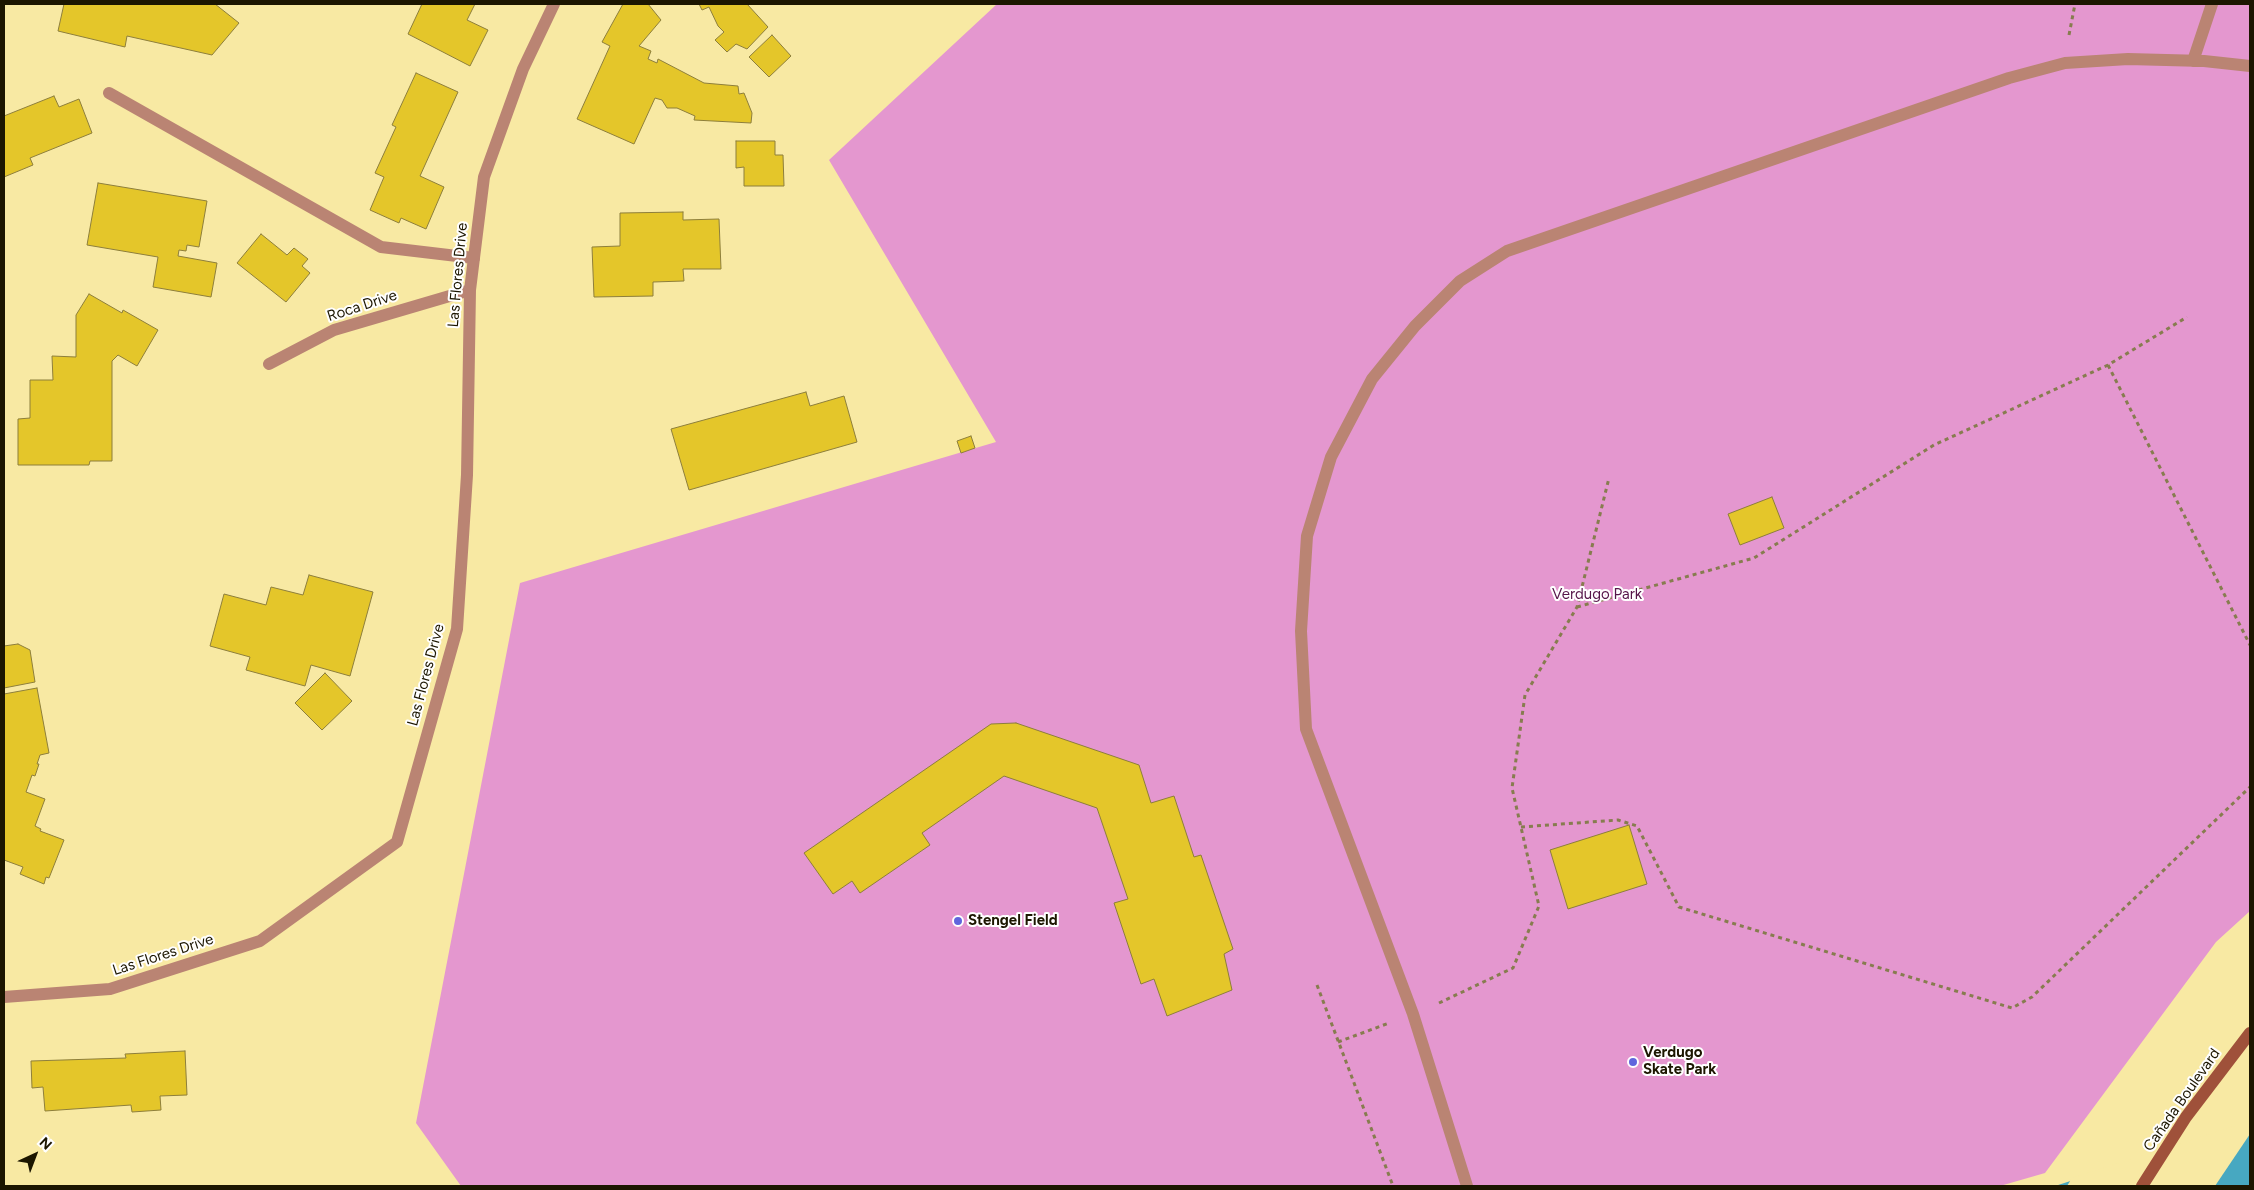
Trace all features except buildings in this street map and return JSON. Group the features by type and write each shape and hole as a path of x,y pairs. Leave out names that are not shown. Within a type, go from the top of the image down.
{"main road":[{"name":"Cañada Boulevard","path":"2142,1186 2186,1117 2250,1033"}],"street":[{"name":"Las Flores Drive","path":"4,997 110,989 260,941 397,842 457,629 467,475 470,290 484,177 523,70 554,4"},
{"path":"2193,61 2212,4"},
{"path":"1467,1186 1413,1014 1306,729 1301,631 1307,536 1331,457 1372,379 1414,326 1460,281 1507,251 2000,81 2065,63 2128,59 2193,61 2250,66"},
{"path":"109,94 381,247 474,258"},
{"name":"Roca Drive","path":"269,364 334,330 470,290"}],"path":[{"path":"1577,607 1754,558 1934,445 2108,365 2187,317"},
{"path":"2108,365 2250,645"},
{"path":"1338,1042 1413,1014 1513,968 1539,906 1512,788 1526,695 1577,607 1609,478"},
{"path":"1521,827 1618,820 1637,826 1678,907 2012,1008 2032,997 2250,787"},
{"path":"1317,985 1393,1186"}],"green space":[{"name":"Verdugo Park","path":"997,4 2250,4 2250,911 2216,942 2045,1173 2000,1186 461,1186 416,1123 520,583 996,442 829,160"}],"water":[{"path":"2250,1123 2250,1186 2055,1186"}],"pier":[{"path":"2250,1121 2250,1134 2215,1186 2067,1186 2072,1178"}],"place":[{"name":"Stengel Field","path":"958,921"},
{"name":"Verdugo Skate Park","path":"1633,1062"}]}
